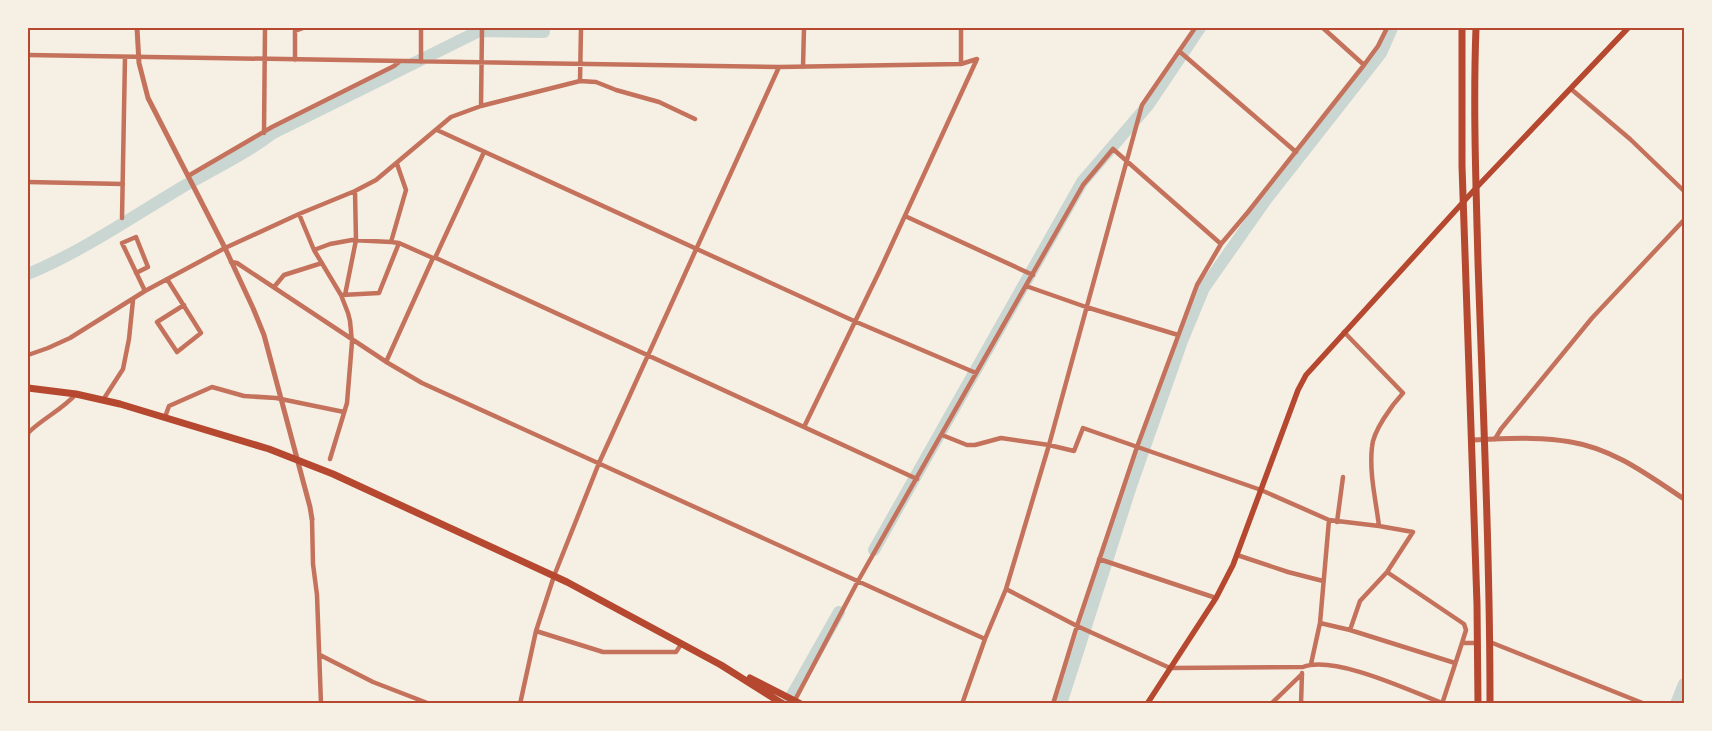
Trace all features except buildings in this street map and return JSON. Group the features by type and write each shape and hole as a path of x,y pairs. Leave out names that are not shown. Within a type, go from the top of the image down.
{"highway":[{"path":"1462,28 1461,126 1478,643 1478,704"},
{"path":"1476,28 1474,65 1476,188 1490,642 1490,704"},
{"path":"28,388 76,394 103,400 165,417 298,459 554,576 766,689 798,702"},
{"path":"766,689 784,704"}],"main road":[{"path":"1147,704 1216,598 1237,555 1298,390 1315,364 1476,188 1628,28"}],"street":[{"path":"136,28 138,57 148,98 225,248 261,326 282,399 312,519 313,564 318,595 321,704"},
{"path":"264,133 265,28"},
{"path":"295,60 295,31 303,28"},
{"path":"420,62 421,28"},
{"path":"481,106 482,28"},
{"path":"580,81 582,28"},
{"path":"803,67 804,28"},
{"path":"961,28 961,64"},
{"path":"962,704 985,639 1006,589 1049,445 1128,162 1142,105 1195,28"},
{"path":"1323,28 1364,65"},
{"path":"1053,704 1077,626 1138,448 1197,285 1221,244 1364,65 1378,46 1387,28"},
{"path":"1179,51 1296,152"},
{"path":"28,55 779,67 961,64 977,59 880,270 804,426"},
{"path":"122,218 125,57"},
{"path":"188,176 318,102 399,62"},
{"path":"520,704 536,631 554,576 599,463 779,67"},
{"path":"28,355 70,338 144,291 225,248 376,180 451,117 481,106 580,81 596,82 616,90 659,102 695,119"},
{"path":"1571,89 1630,139 1684,191"},
{"path":"437,130 854,321 976,373"},
{"path":"798,702 858,581 1083,185 1113,149 1221,244"},
{"path":"387,363 484,152"},
{"path":"391,242 406,190 397,164"},
{"path":"28,182 123,184"},
{"path":"343,295 356,240 355,191"},
{"path":"299,214 314,250 343,295 348,312 352,342 347,403 330,460"},
{"path":"905,216 1033,275"},
{"path":"1495,440 1501,429 1592,318 1684,220"},
{"path":"136,273 148,267 136,237 122,243 144,291"},
{"path":"314,250 330,244 356,240 399,243 471,274 917,479"},
{"path":"343,295 379,294 399,243"},
{"path":"231,262 237,263 387,363 422,383 985,639"},
{"path":"274,287 284,276 322,263"},
{"path":"167,279 184,305 201,333 177,352 157,322 184,305"},
{"path":"1026,286 1086,308 1178,335"},
{"path":"103,400 123,369 129,339 132,300"},
{"path":"1344,332 1403,393 1379,428 1372,446 1372,471 1379,526"},
{"path":"165,417 169,406 210,388 244,396 282,399 344,412"},
{"path":"28,433 46,417 67,404 76,394"},
{"path":"942,434 967,446 1001,438 1049,445 1074,451 1083,428 1261,490 1329,520 1413,532 1387,572 1360,601 1350,630"},
{"path":"1471,440 1550,440 1584,444 1630,463 1684,499"},
{"path":"1337,522 1343,477"},
{"path":"1311,664 1320,623 1329,520"},
{"path":"1237,555 1288,572 1323,581"},
{"path":"1100,559 1216,598"},
{"path":"1006,589 1077,626 1170,668 1303,667 1311,664 1335,666 1383,680 1442,703 1466,628 1464,624 1387,572"},
{"path":"1320,623 1350,630 1455,663"},
{"path":"536,631 603,652 676,652 682,643"},
{"path":"1490,642 1645,704"},
{"path":"1462,643 1478,643"},
{"path":"320,655 373,682 430,704"},
{"path":"1301,704 1303,667"},
{"path":"1271,704 1302,674"}],"waterway":[{"path":"28,274 88,244 184,186 241,155 273,133 479,31 544,32 544,28"},
{"path":"874,550 1082,182 1149,104 1200,28"},
{"path":"1061,704 1131,486 1182,341 1204,288 1265,201 1381,53 1392,28"},
{"path":"28,442 30,434"},
{"path":"787,704 839,612"},
{"path":"1676,704 1684,684"}]}
